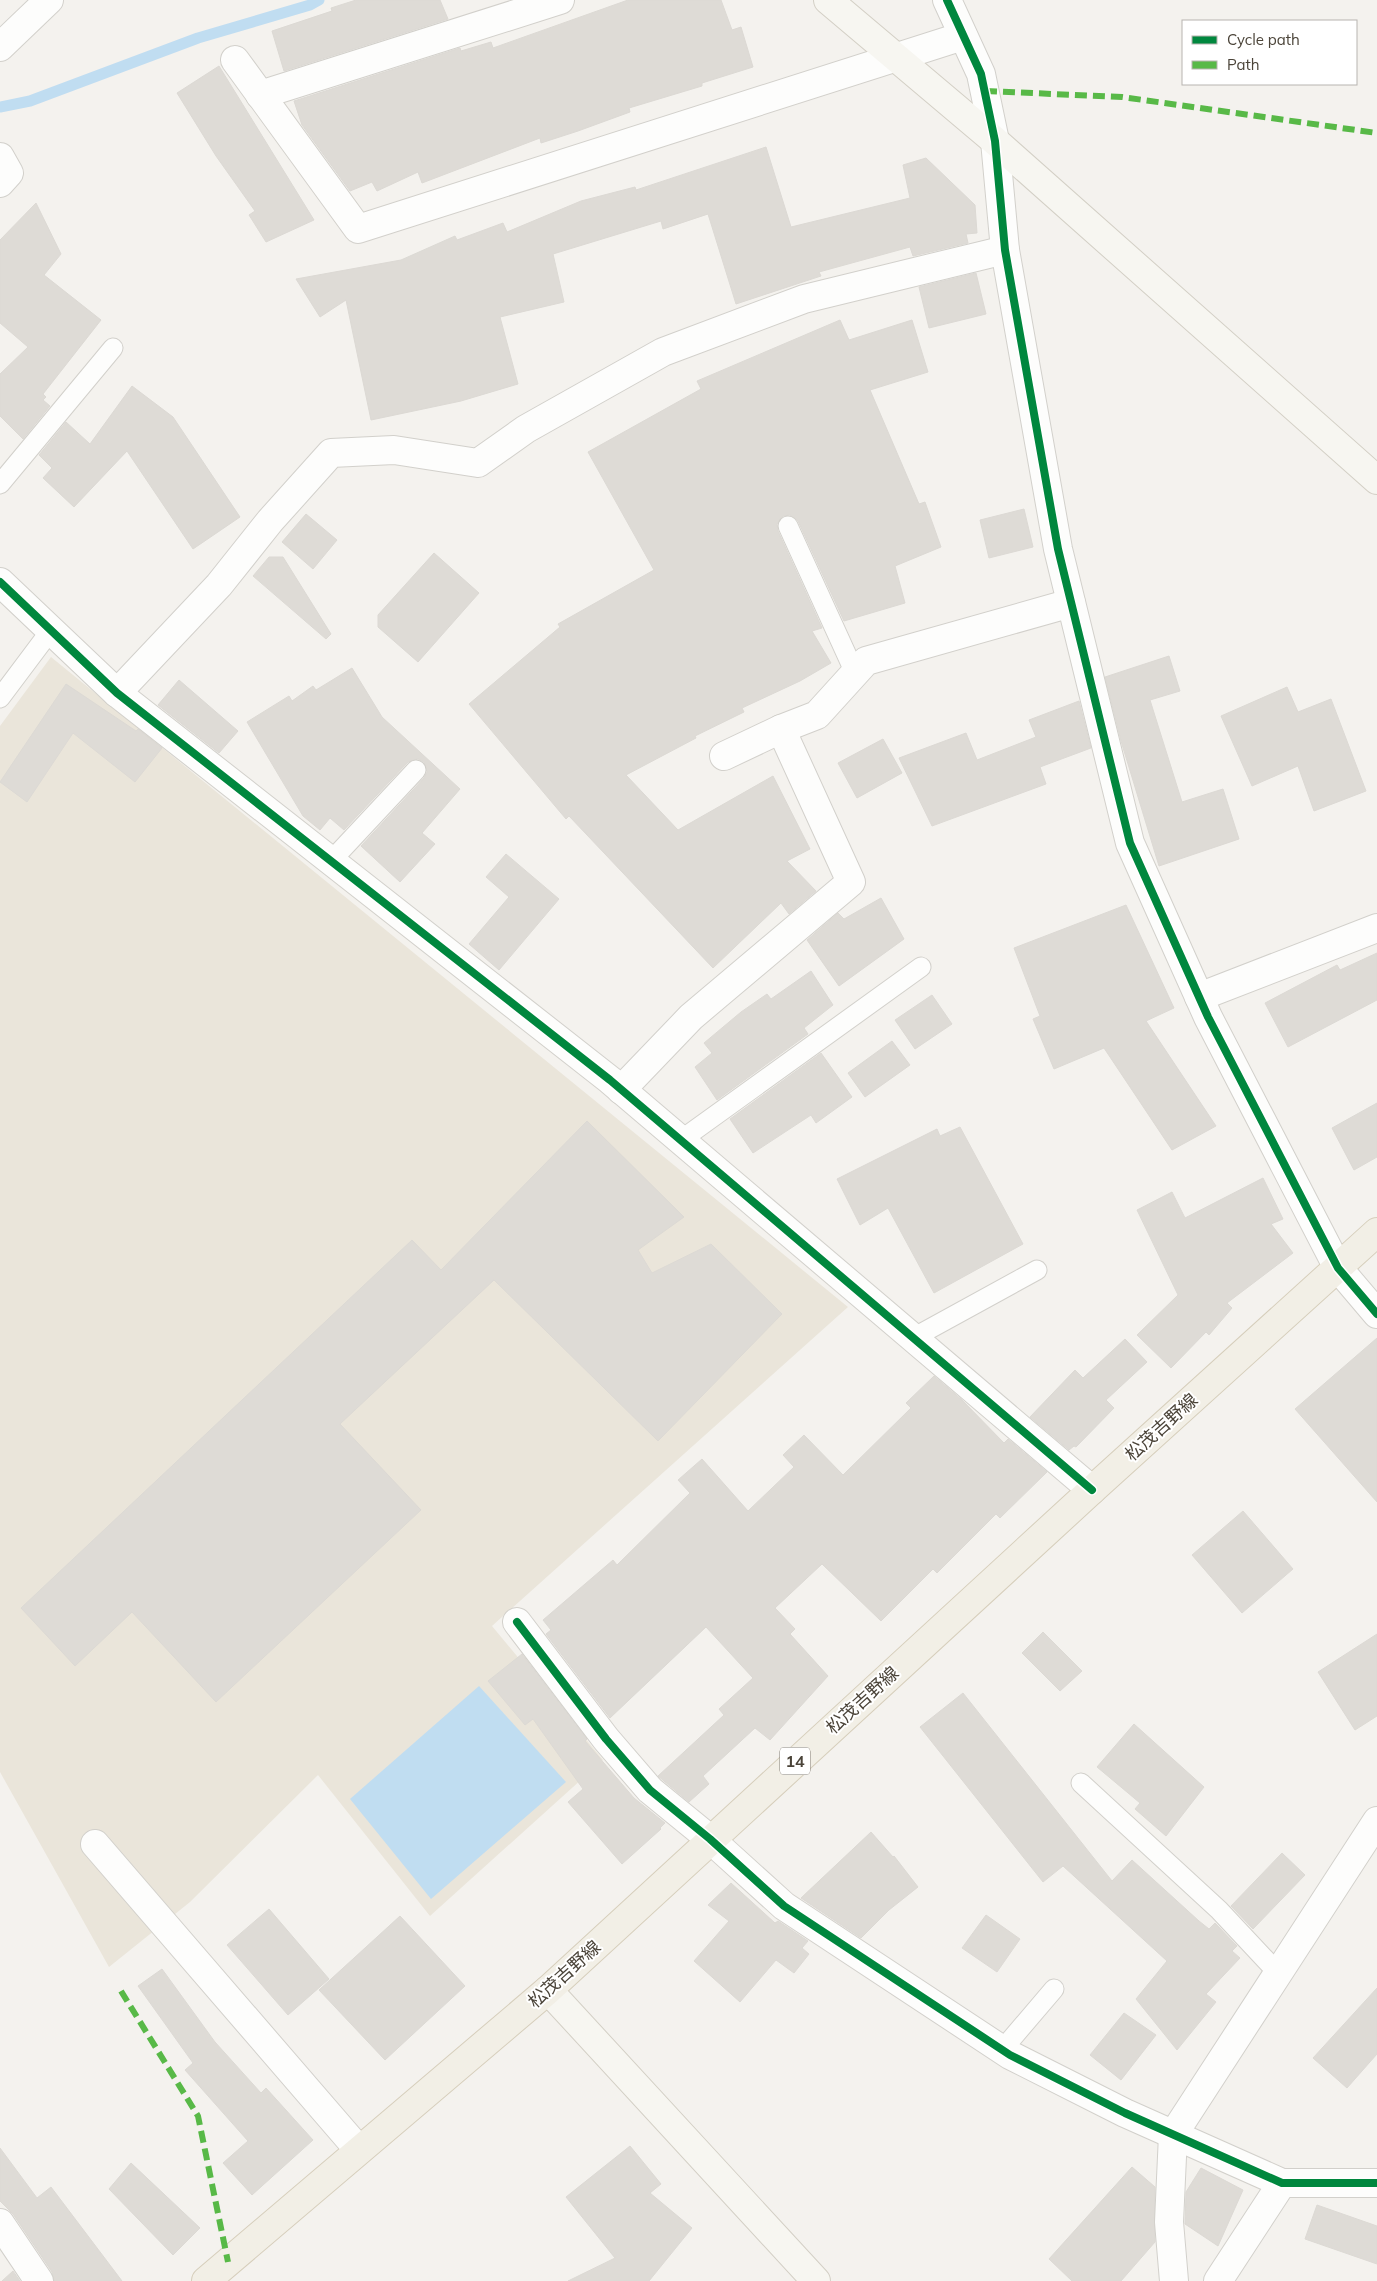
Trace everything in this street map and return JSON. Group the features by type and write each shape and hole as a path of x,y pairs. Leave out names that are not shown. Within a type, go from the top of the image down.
{"main road":[{"name":"松茂吉野線","path":"206,2281 548,1990 710,1839 1377,1232"}],"street":[{"path":"0,47 49,0"},
{"path":"260,95 560,0"},
{"path":"828,0 995,140 1377,480"},
{"path":"947,0 981,74 995,140 1005,250 1058,549 1130,843 1199,997 1338,1268 1377,1314"},
{"path":"235,60 358,229 963,36"},
{"path":"0,157 9,173 0,183"},
{"path":"117,693 219,585 270,521 331,453 394,450 478,463 526,429 663,352 804,299 1005,250"},
{"path":"0,582 117,693 622,1090 1092,1490"},
{"path":"724,756 781,729 817,715 866,661 1071,603"},
{"path":"622,1090 691,1017 851,882 781,729"},
{"path":"1199,997 1377,928"},
{"path":"517,1622 606,1739 650,1790 710,1839 784,1906 1002,2050 1173,2135 1282,2183 1377,2183"},
{"path":"1174,2281 1169,2222 1173,2135 1377,1821"},
{"path":"95,1844 358,2150"},
{"path":"548,1990 816,2281"},
{"path":"1218,2281 1282,2183"},
{"path":"0,2224 39,2281"}],"lane":[{"path":"0,484 113,348"},
{"path":"788,526 855,673"},
{"path":"0,698 51,630"},
{"path":"331,861 416,770"},
{"path":"681,1140 921,967"},
{"path":"913,1338 1037,1270"},
{"path":"1081,1784 1219,1910 1278,1973"},
{"path":"1002,2050 1054,1990"}],"shaded area":[{"path":"51,657 848,1307 492,1626 603,1760 430,1916 318,1775 190,1902 109,1967 0,1772 0,726"}],"water":[{"path":"479,1686 566,1782 431,1899 350,1799"}],"building":[{"path":"356,0 440,0 448,19 284,71 272,31 332,11 331,8"},
{"path":"628,0 721,0 732,30 741,27 753,67 702,83 702,86 629,108 630,112 578,131 541,143 540,138 422,183 418,172 377,191 372,182 350,191 302,125 294,101 460,48 461,51 491,42 493,48"},
{"path":"219,66 314,220 266,242 249,215 255,211 216,156 177,93"},
{"path":"766,147 791,227 910,198 903,165 926,158 975,205 977,233 966,234 968,243 913,256 910,247 819,272 821,276 736,304 708,214 663,229 661,221 553,254 564,302 500,317 518,384 461,401 371,420 346,300 320,317 296,279 401,260 455,236 457,240 503,223 507,232 581,201 635,187 636,190"},
{"path":"36,203 61,254 44,275 101,320 43,394 46,397 43,400 50,406 23,439 0,416 0,374 28,347 0,323 0,240"},
{"path":"976,273 986,314 929,328 919,287"},
{"path":"840,320 849,340 912,320 928,372 870,390 919,504 925,502 941,547 895,566 905,603 844,621 798,521 790,515 783,516 777,524 778,531 822,628 812,631 831,663 800,681 742,708 744,712 695,736 696,738 626,775 678,830 773,776 810,849 787,861 816,891 789,914 781,903 713,968 569,816 566,819 469,704 560,627 558,624 654,570 588,452 701,389 697,381"},
{"path":"132,386 173,417 240,517 193,549 127,451 74,507 43,478 52,468 39,455 66,422 90,444"},
{"path":"1024,509 1033,547 989,558 980,520"},
{"path":"306,514 337,540 313,569 282,542"},
{"path":"434,553 479,593 418,662 378,627 378,615"},
{"path":"269,557 283,557 331,634 326,639 253,576"},
{"path":"1169,656 1180,691 1150,700 1182,802 1223,789 1239,839 1159,866 1121,741 1105,677"},
{"path":"352,668 382,717 460,789 422,833 435,844 400,882 361,846 424,778 427,772 424,762 418,759 408,762 344,830 330,818 320,830 303,816 247,722 289,696 292,701 313,686 316,690"},
{"path":"179,680 238,731 219,753 158,705"},
{"path":"66,684 136,731 138,729 162,748 135,782 73,733 27,802 0,782"},
{"path":"1287,687 1298,712 1331,699 1366,791 1314,811 1298,766 1252,786 1221,716"},
{"path":"1079,701 1091,748 1040,767 1046,784 932,826 899,758 966,733 977,760 1036,737 1029,720"},
{"path":"883,739 902,773 857,798 838,763"},
{"path":"506,854 559,899 499,970 469,944 509,897 486,877"},
{"path":"881,898 904,939 839,986 807,940 838,913 844,919"},
{"path":"1126,905 1174,1008 1146,1021 1216,1126 1172,1150 1104,1048 1054,1069 1033,1019 1040,1016 1014,948"},
{"path":"1377,953 1377,1000 1288,1047 1265,1003 1337,965 1340,970"},
{"path":"811,971 833,1005 804,1028 808,1034 717,1100 695,1067 712,1053 704,1043 741,1012 767,994 771,999"},
{"path":"932,995 952,1024 915,1049 895,1020"},
{"path":"892,1041 910,1065 865,1097 848,1073"},
{"path":"821,1053 852,1097 816,1123 811,1115 753,1153 730,1119"},
{"path":"1377,1103 1377,1157 1354,1170 1332,1128"},
{"path":"587,1121 684,1217 638,1250 652,1273 711,1244 782,1314 658,1441 494,1280 340,1424 421,1510 216,1702 132,1612 75,1666 21,1608 412,1240 441,1270"},
{"path":"960,1127 1023,1244 934,1293 888,1208 860,1225 837,1179 937,1129 940,1136"},
{"path":"1263,1178 1283,1219 1271,1224 1293,1253 1227,1303 1232,1308 1209,1335 1206,1332 1171,1368 1137,1335 1178,1295 1137,1210 1172,1192 1185,1218"},
{"path":"1377,1338 1377,1502 1295,1409"},
{"path":"1125,1339 1147,1362 1106,1400 1114,1408 1076,1447 1074,1446 1069,1450 1030,1417 1075,1370 1083,1378"},
{"path":"934,1376 962,1400 1004,1443 1008,1439 1047,1472 1000,1518 996,1514 937,1573 933,1569 881,1621 822,1564 775,1608 795,1629 790,1634 828,1676 770,1740 755,1728 703,1776 709,1784 689,1802 658,1776 724,1715 719,1709 753,1678 706,1627 610,1718 546,1634 551,1630 543,1620 613,1560 617,1565 690,1493 678,1480 702,1459 748,1511 794,1467 783,1455 804,1435 843,1475 911,1408 906,1403"},
{"path":"1243,1511 1293,1569 1242,1613 1192,1555"},
{"path":"1043,1632 1082,1671 1060,1691 1022,1653"},
{"path":"1377,1634 1377,1716 1355,1730 1318,1672"},
{"path":"522,1654 587,1739 585,1741 634,1798 665,1823 661,1829 622,1864 568,1802 583,1789 533,1719 525,1725 488,1681"},
{"path":"963,1693 1112,1881 1132,1860 1199,1921 1209,1929 1215,1923 1237,1946 1232,1951 1240,1958 1206,1994 1216,2002 1177,2050 1136,1999 1167,1961 1063,1866 1043,1882 920,1727"},
{"path":"1134,1724 1204,1787 1166,1836 1135,1809 1140,1803 1097,1767"},
{"path":"871,1832 894,1856 918,1887 889,1910 861,1938 801,1898"},
{"path":"1282,1853 1305,1875 1253,1929 1231,1906"},
{"path":"731,1883 775,1923 778,1921 808,1941 802,1948 809,1954 794,1973 776,1960 740,2002 694,1961 729,1921 708,1905"},
{"path":"269,1909 329,1979 288,2015 227,1945"},
{"path":"986,1915 1020,1939 997,1972 962,1948"},
{"path":"400,1916 465,1986 385,2060 319,1990"},
{"path":"162,1969 215,2042 261,2093 266,2088 313,2140 252,2195 223,2163 248,2141 185,2070 193,2063 138,1986"},
{"path":"1377,1988 1377,2054 1347,2088 1313,2058"},
{"path":"1124,2013 1156,2035 1121,2080 1090,2055"},
{"path":"630,2146 661,2184 650,2193 692,2228 649,2281 568,2281 615,2258 566,2197"},
{"path":"0,2148 37,2198 51,2187 122,2281 54,2281 52,2272 13,2214 0,2201"},
{"path":"131,2163 200,2228 173,2255 109,2189"},
{"path":"1132,2167 1155,2187 1155,2242 1121,2281 1072,2281 1049,2259"},
{"path":"1201,2168 1243,2190 1218,2246 1185,2224 1186,2192"},
{"path":"1317,2205 1377,2226 1377,2264 1305,2239"},
{"path":"13,2271 20,2281 2,2281"}],"waterway":[{"path":"0,107 30,101 198,38 310,5 319,0"}],"marked path":[{"path":"985,91 1122,97 1377,133"},
{"path":"121,1991 198,2116 228,2262"}],"cycle path":[{"path":"947,0 981,74 995,141 1005,250 1058,549 1130,843 1208,1017 1338,1268 1377,1314"},
{"path":"0,582 117,693 610,1080 1092,1490"},
{"path":"517,1622 606,1739 650,1790 710,1839 784,1906 1010,2055 1125,2113 1282,2183 1377,2183"}]}
